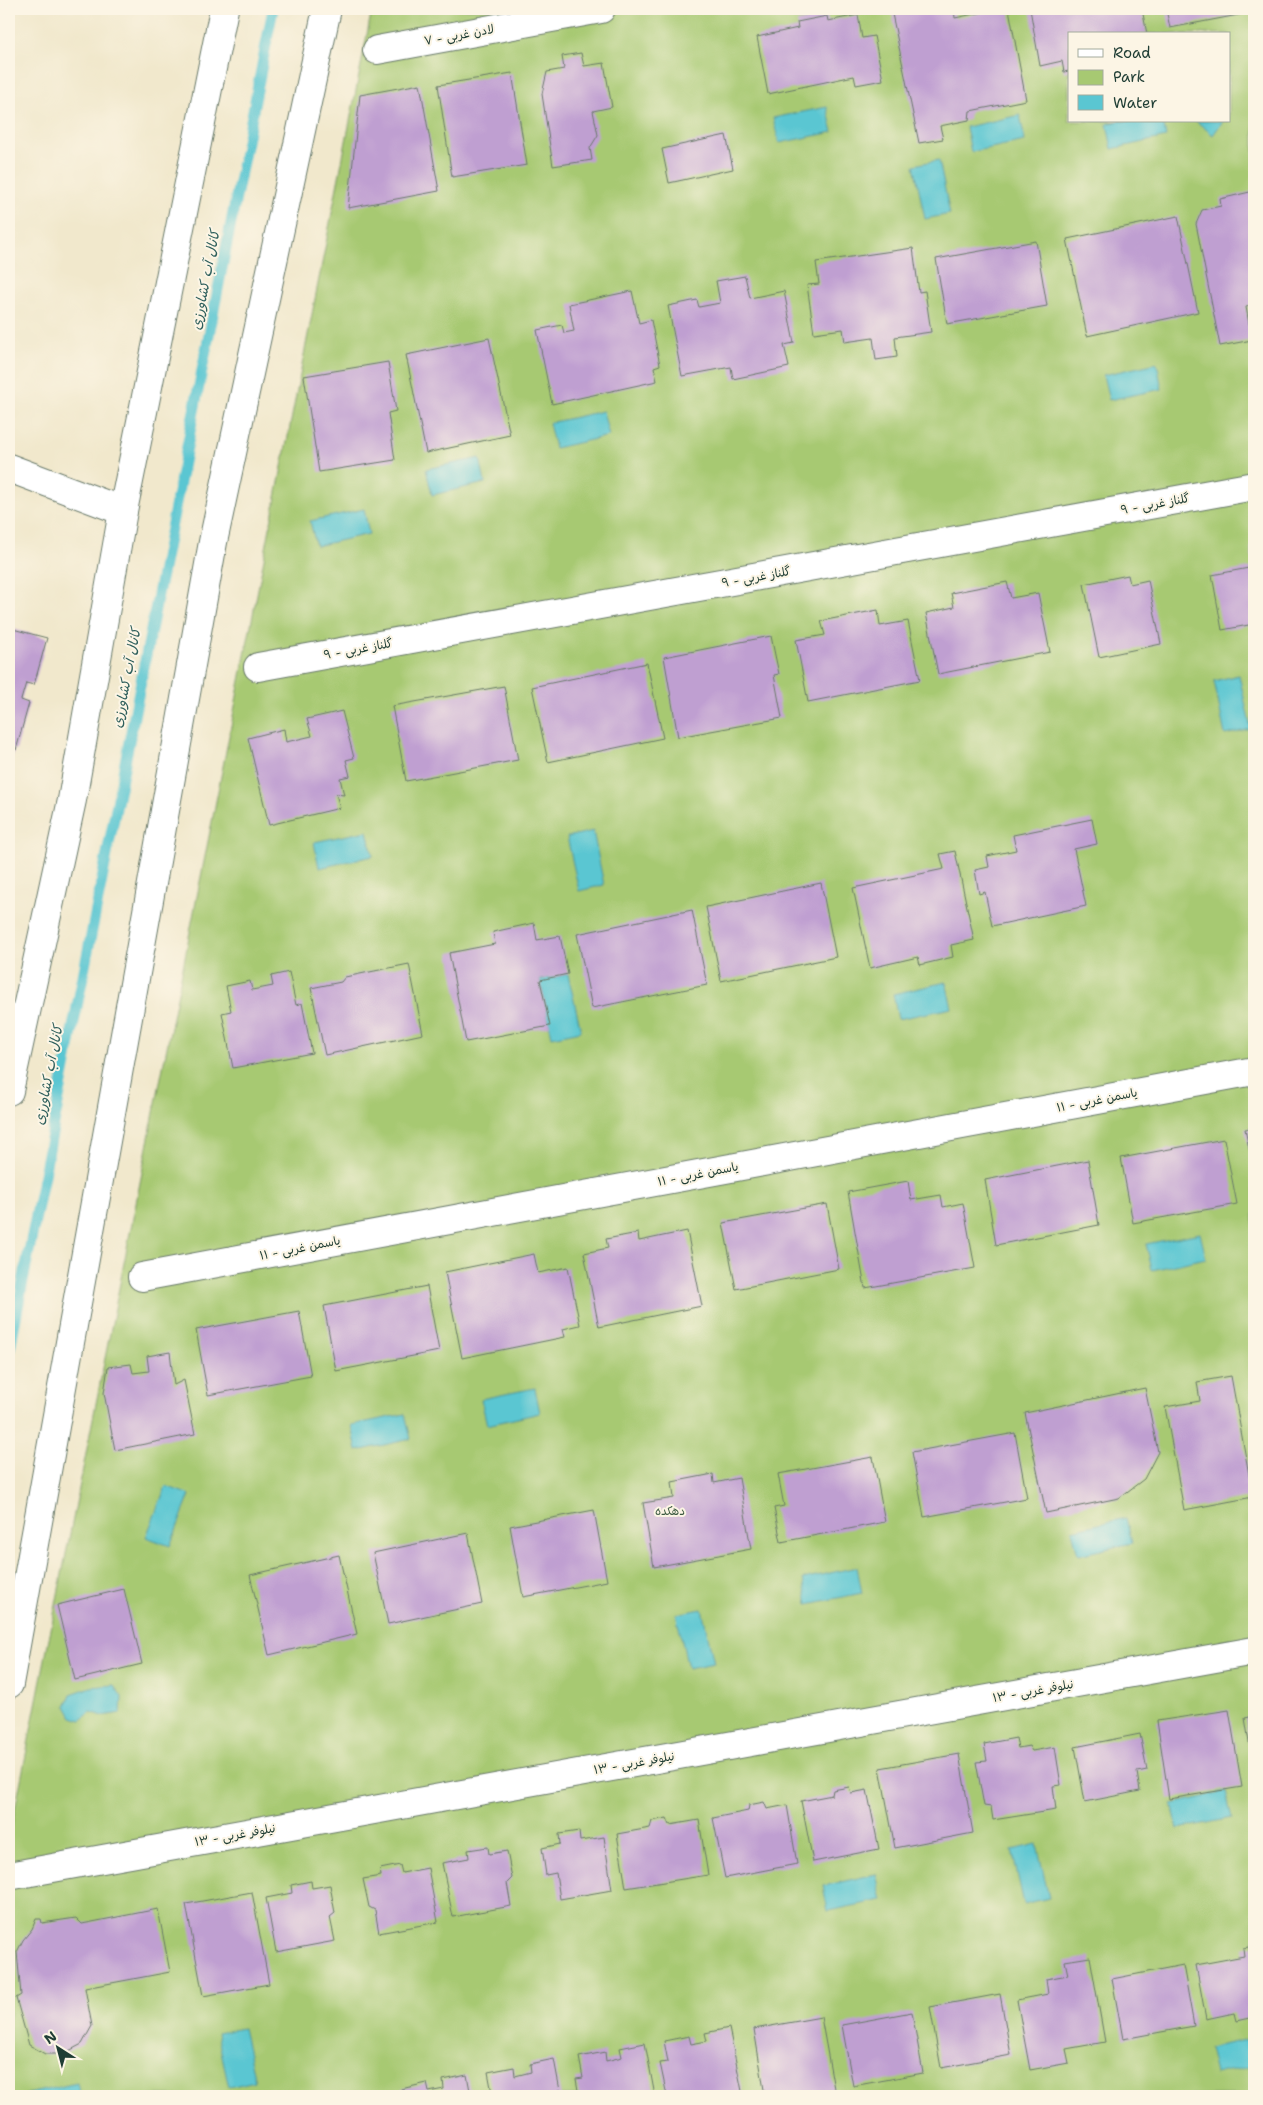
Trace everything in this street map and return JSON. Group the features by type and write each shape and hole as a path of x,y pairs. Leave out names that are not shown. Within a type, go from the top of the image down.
{"street":[{"path":"9,1091 72,800 122,511 224,9"},
{"path":"9,1684 213,542 327,9"},
{"name":"لادن غربی - ۷","path":"377,50 601,9"},
{"path":"9,468 122,511"},
{"name":"گلناز غربی - ۹","path":"258,668 1254,486"},
{"name":"یاسمن غربی - ۱۱","path":"142,1277 1254,1071"},
{"name":"نیلوفر غربی - ۱۳","path":"14,1875 1254,1651"}],"green space":[{"name":"دهکده","path":"372,9 1254,9 1254,2096 9,2096 9,1840"}],"water":[{"path":"827,107 833,132 779,143 773,118"},
{"path":"1020,115 1025,141 971,152 966,127"},
{"path":"1114,122 1163,122 1166,137 1112,149 1107,124"},
{"path":"1197,122 1222,122 1213,135"},
{"path":"939,160 950,214 925,219 914,165"},
{"path":"1157,363 1162,389 1109,400 1103,375"},
{"path":"603,411 609,436 555,448 549,423"},
{"path":"480,458 485,483 432,495 426,469"},
{"path":"364,509 369,534 316,546 310,521"},
{"path":"1239,675 1251,729 1225,735 1214,681"},
{"path":"367,831 373,856 319,868 314,842"},
{"path":"593,831 604,885 579,891 567,837"},
{"path":"568,974 581,1031 552,1037 540,980"},
{"path":"946,982 952,1008 898,1019 893,994"},
{"path":"1200,1233 1206,1258 1152,1270 1146,1244"},
{"path":"535,1388 540,1413 487,1425 481,1399"},
{"path":"405,1414 411,1439 357,1451 352,1425"},
{"path":"166,1486 190,1495 170,1546 146,1537"},
{"path":"1126,1518 1132,1543 1078,1555 1072,1530"},
{"path":"857,1567 862,1593 808,1604 803,1579"},
{"path":"702,1609 714,1663 688,1668 676,1614"},
{"path":"114,1685 122,1697 121,1713 103,1716 91,1712 81,1720 72,1717 66,1706 71,1694 91,1687"},
{"path":"1226,1792 1232,1818 1178,1829 1172,1804"},
{"path":"1037,1844 1049,1898 1024,1904 1012,1850"},
{"path":"876,1874 882,1900 828,1911 823,1886"},
{"path":"243,2028 255,2081 229,2087 217,2033"},
{"path":"1254,2038 1254,2065 1215,2074 1209,2048"},
{"path":"77,2083 80,2096 23,2095"}],"building":[{"path":"891,9 934,9 934,13 954,9 955,18 998,9 1009,9 1026,100 970,111 969,120 940,126 943,139 919,143"},
{"path":"1030,9 1142,9 1147,32 1068,32 1068,71 1064,72 1062,61 1040,66"},
{"path":"1166,9 1254,9 1254,12 1170,28"},
{"path":"858,15 862,38 874,36 883,80 856,85 854,76 768,94 757,37 798,28 797,22 827,16 828,21"},
{"path":"581,53 584,66 604,63 612,107 593,111 598,135 590,148 592,160 553,166 542,94 547,72 564,69 562,56"},
{"path":"512,73 527,165 452,177 438,85"},
{"path":"420,84 439,191 348,208 360,95"},
{"path":"726,135 733,169 669,183 662,149"},
{"path":"1254,191 1254,305 1246,307 1252,340 1220,346 1196,224 1202,210 1221,206 1220,199"},
{"path":"1178,216 1198,312 1087,336 1067,239"},
{"path":"1036,241 1047,306 947,324 936,259"},
{"path":"913,248 919,292 925,291 931,332 895,337 897,357 876,360 873,338 845,342 843,329 814,333 807,285 819,284 816,262"},
{"path":"745,276 750,298 784,291 794,343 784,345 789,367 733,379 731,367 682,376 668,306 697,300 699,307 720,303 716,281"},
{"path":"632,291 639,323 651,320 660,365 654,367 657,381 552,404 537,330 562,325 564,333 574,331 569,304"},
{"path":"489,338 510,435 426,453 406,355"},
{"path":"388,362 396,411 388,413 395,460 319,472 304,376"},
{"path":"1254,545 1254,562 1253,563 1250,546"},
{"path":"1254,567 1254,624 1222,630 1212,575"},
{"path":"1128,575 1130,584 1148,580 1161,644 1099,657 1084,584"},
{"path":"1007,582 1011,598 1038,593 1050,652 938,674 926,613 954,607 951,593"},
{"path":"878,610 880,626 908,621 920,680 808,702 796,640 825,635 821,621"},
{"path":"9,628 47,638 34,685 26,683 21,700 29,703 16,750 9,748"},
{"path":"771,636 779,674 774,675 782,718 678,737 664,657"},
{"path":"647,663 663,738 548,762 532,687"},
{"path":"504,686 518,760 406,781 392,706"},
{"path":"342,711 354,758 346,760 350,776 340,778 344,795 336,794 340,808 269,825 248,738 284,729 286,742 312,736 307,719"},
{"path":"9,750 14,751 9,769"},
{"path":"1092,819 1097,844 1074,849 1086,906 992,926 985,892 979,894 975,870 989,867 987,856 1016,850 1013,835"},
{"path":"955,851 974,940 951,945 953,957 920,965 918,957 870,968 853,888 944,869 940,854"},
{"path":"821,883 836,957 721,981 706,907"},
{"path":"692,910 707,985 592,1008 577,934"},
{"path":"534,923 537,940 560,936 568,974 540,980 550,1026 466,1042 449,953 495,944 493,932"},
{"path":"409,964 423,1034 325,1055 311,988 341,982 345,977"},
{"path":"289,972 296,1005 302,1003 312,1053 233,1068 222,1013 231,1011 226,986 250,981 252,990 273,986 271,976"},
{"path":"1254,1128 1254,1168 1253,1168 1245,1129"},
{"path":"1224,1139 1237,1204 1133,1223 1121,1158"},
{"path":"1088,1160 1099,1225 996,1245 985,1180"},
{"path":"908,1181 911,1200 941,1195 943,1207 963,1203 975,1268 865,1288 848,1192"},
{"path":"827,1204 839,1269 736,1289 723,1223"},
{"path":"687,1231 702,1306 599,1327 584,1253 608,1248 606,1239 638,1233 639,1241"},
{"path":"534,1254 538,1273 568,1267 580,1325 563,1329 565,1337 462,1358 445,1272"},
{"path":"427,1286 439,1351 336,1371 324,1306"},
{"path":"299,1311 311,1376 208,1395 196,1330"},
{"path":"170,1352 174,1385 184,1380 195,1434 115,1450 104,1393 108,1367 131,1364 133,1373 149,1371 147,1356"},
{"path":"1231,1376 1253,1497 1184,1510 1165,1407 1200,1401 1197,1382"},
{"path":"1145,1388 1158,1452 1144,1479 1119,1498 1046,1513 1025,1413"},
{"path":"1015,1433 1027,1498 924,1517 912,1452"},
{"path":"873,1457 885,1522 781,1542 774,1508 784,1506 778,1474"},
{"path":"713,1474 714,1483 739,1478 751,1549 654,1567 643,1503 674,1498 672,1482"},
{"path":"594,1510 607,1581 523,1597 510,1526"},
{"path":"468,1533 482,1604 388,1624 373,1553"},
{"path":"339,1555 357,1634 269,1655 250,1575"},
{"path":"124,1589 142,1664 75,1680 57,1605"},
{"path":"1229,1710 1242,1787 1169,1799 1157,1721"},
{"path":"1254,1716 1254,1767 1253,1767 1245,1718"},
{"path":"1140,1734 1147,1770 1137,1772 1140,1791 1085,1802 1075,1747"},
{"path":"1016,1738 1018,1748 1029,1746 1032,1751 1055,1747 1061,1785 1053,1786 1056,1810 993,1820 991,1807 984,1806 976,1762 987,1761 984,1744"},
{"path":"959,1754 973,1833 895,1848 880,1768"},
{"path":"849,1787 851,1793 867,1790 879,1849 813,1862 801,1801 832,1795 833,1790"},
{"path":"764,1802 767,1809 787,1805 797,1864 725,1878 713,1818 748,1811 749,1805"},
{"path":"667,1818 670,1825 699,1820 708,1875 626,1888 617,1834 650,1828 652,1821"},
{"path":"579,1831 580,1841 604,1837 612,1890 560,1899 556,1873 546,1875 542,1848 560,1844 559,1834"},
{"path":"488,1847 489,1854 507,1851 512,1878 507,1883 511,1906 453,1917 442,1863 469,1858 468,1850"},
{"path":"400,1865 402,1873 428,1868 438,1922 379,1933 375,1910 369,1907 363,1879 381,1876 380,1869"},
{"path":"311,1881 312,1888 330,1885 335,1913 330,1917 335,1941 276,1952 266,1898 292,1893 291,1885"},
{"path":"252,1892 269,1984 203,1996 186,1904"},
{"path":"158,1909 170,1972 85,1988 92,2026 82,2044 63,2054 45,2054 29,2045 16,1998 21,1995 17,1952 23,1940 32,1929 36,1919 41,1919 42,1923 76,1918 82,1924"},
{"path":"1254,1946 1254,2017 1236,2021 1234,2013 1206,2019 1196,1965 1244,1956 1243,1948"},
{"path":"1090,1957 1105,2042 1066,2049 1069,2063 1030,2070 1017,2000 1048,1994 1046,1979 1068,1975 1065,1961"},
{"path":"1183,1965 1194,2026 1123,2039 1112,1979"},
{"path":"1000,1994 1011,2055 941,2068 930,2007"},
{"path":"912,2012 923,2073 853,2086 842,2025"},
{"path":"821,2017 835,2094 765,2096 754,2029"},
{"path":"729,2028 743,2096 667,2096 660,2063 668,2062 664,2041 689,2036 691,2044 707,2041 705,2033"},
{"path":"645,2043 655,2096 579,2096 576,2079 583,2078 579,2057 605,2052 606,2061 622,2057 620,2048"},
{"path":"554,2059 561,2096 485,2096 485,2094 492,2093 488,2072 514,2067 515,2076 531,2072 530,2064"},
{"path":"467,2075 471,2096 403,2096 401,2089 427,2083 429,2092 444,2089 443,2080"}],"waterway":[{"name":"کانال آب کشاورزی","path":"9,1353 273,9"}]}
